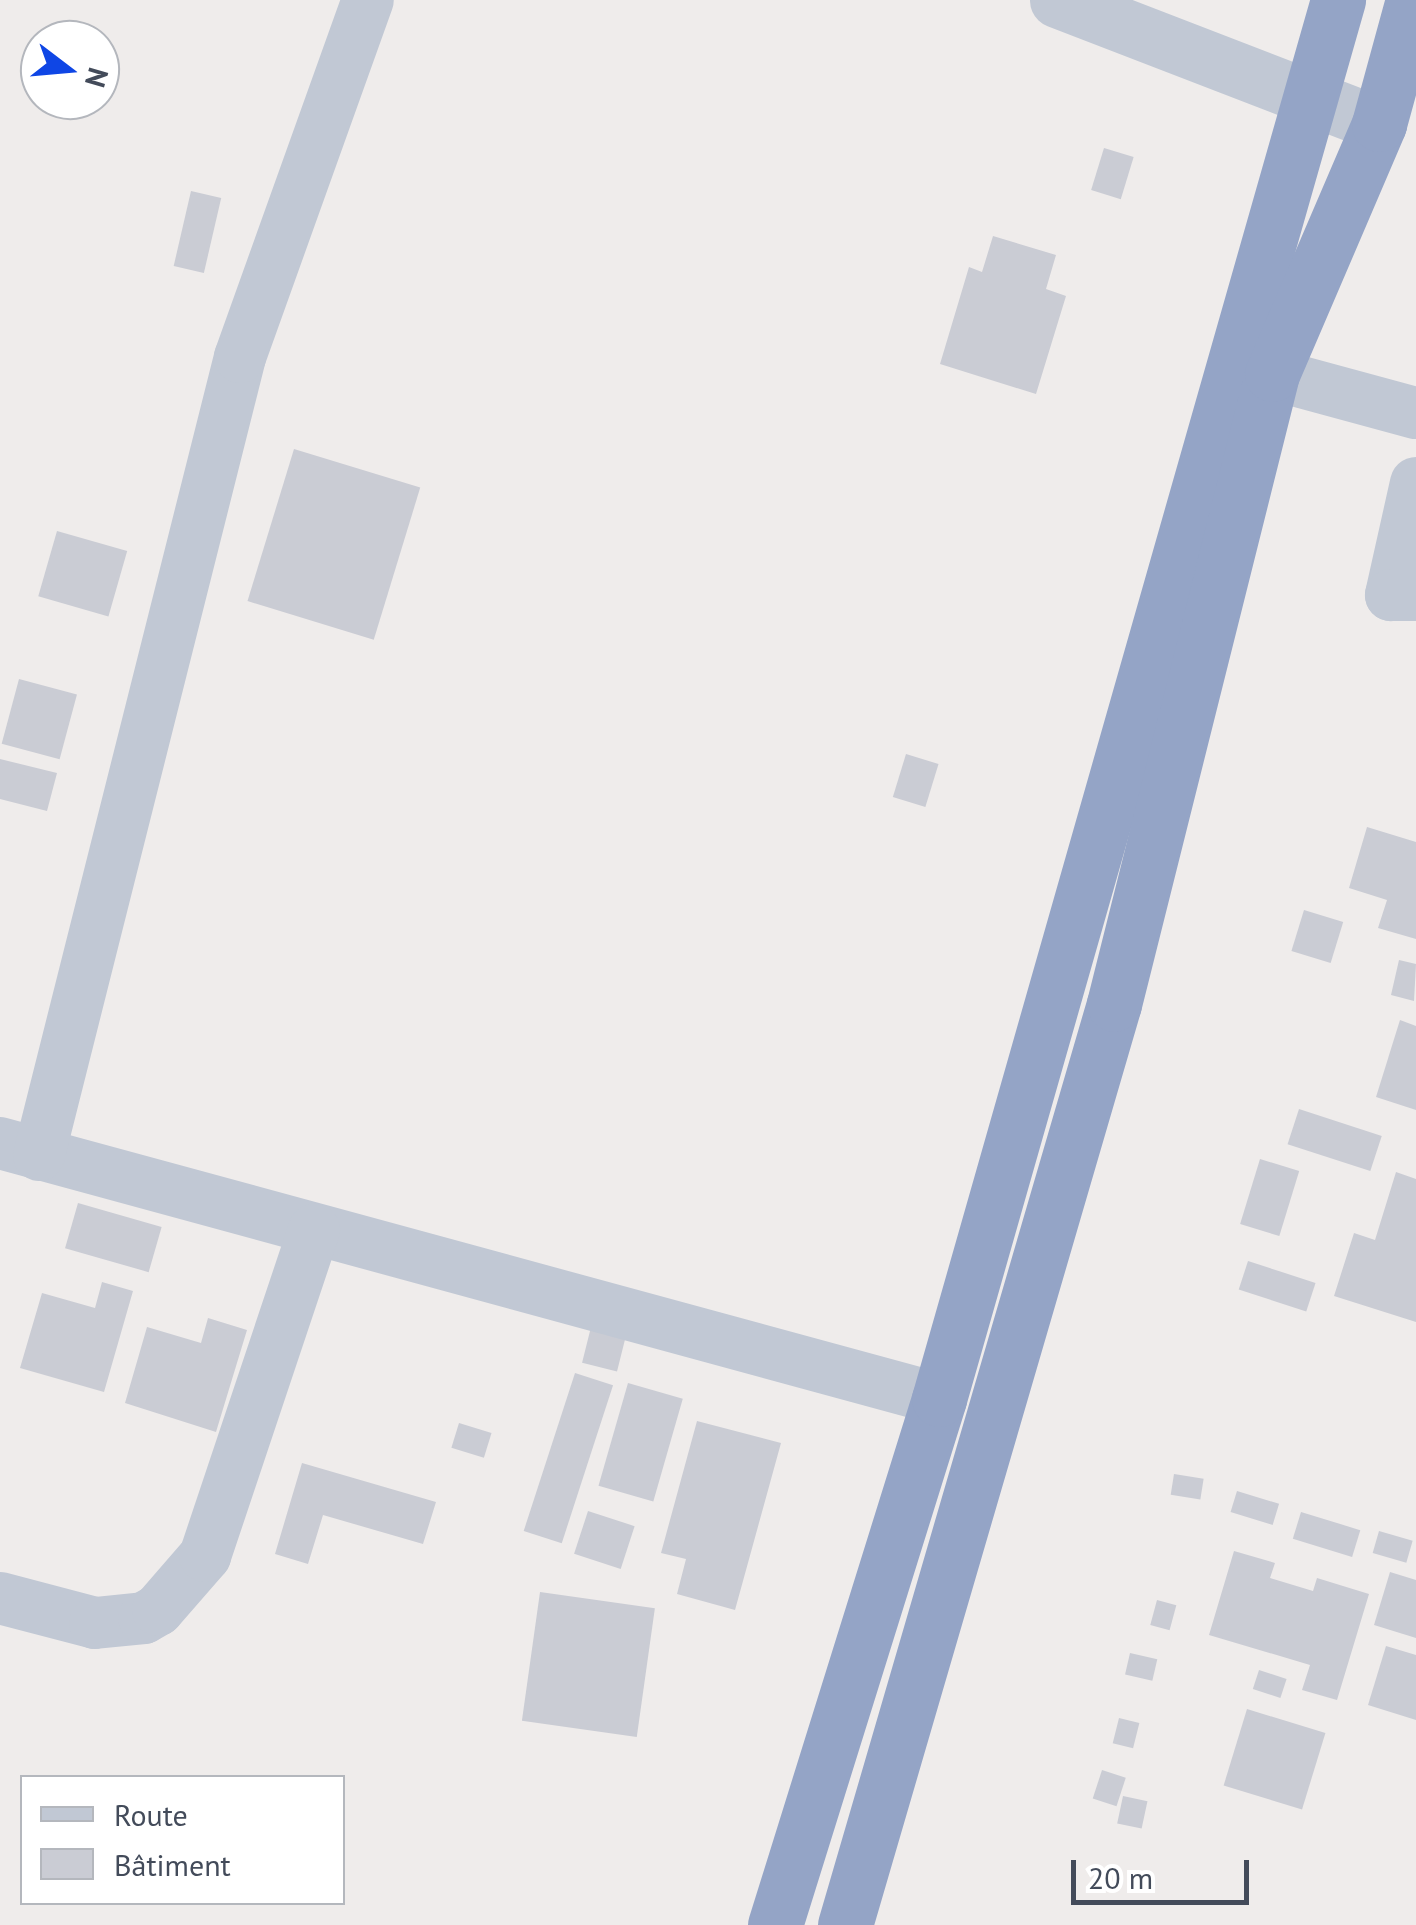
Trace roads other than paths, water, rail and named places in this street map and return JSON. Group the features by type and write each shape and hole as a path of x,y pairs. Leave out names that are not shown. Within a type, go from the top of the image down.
{"highway":[{"path":"775,1925 939,1399 1338,0"},
{"path":"845,1925 1114,1004 1272,374 1379,124 1412,0"}],"street":[{"path":"368,0 240,358 20,1149 939,1399"},
{"path":"1057,0 1379,124"},
{"path":"1272,374 1416,412"},
{"path":"1416,483 1391,595 1416,595"},
{"path":"0,1598 96,1623 144,1618 158,1610 205,1556 314,1230"}]}
